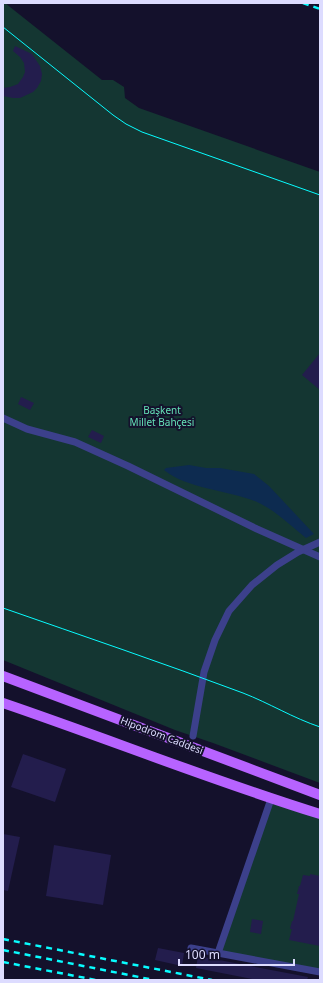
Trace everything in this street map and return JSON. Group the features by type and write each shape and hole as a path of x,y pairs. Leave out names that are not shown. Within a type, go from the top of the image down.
{"main road":[{"name":"Hipodrom Caddesi","path":"3,676 320,794"},
{"path":"3,703 271,799 320,814"}],"street":[{"path":"3,418 27,429 75,442 142,472 257,530 320,557"},
{"path":"193,736 204,672 215,640 229,611 252,585 277,565 304,549 320,542"},
{"path":"218,953 271,799"},
{"path":"191,948 320,972"}],"green space":[{"name":"Başkent Millet Bahçesi","path":"3,3 5,3 102,80 113,80 124,87 125,98 139,108 320,172 320,783 175,730 3,660"},
{"path":"271,799 320,814 320,972 218,953"}],"water":[{"path":"189,465 206,468 220,468 254,474 269,486 314,534 306,538 264,505 257,502 184,481 164,470 166,468"}],"building":[{"path":"15,46 32,54 40,66 42,74 41,81 37,88 33,92 20,98 3,96 3,88 18,84 25,72 24,63 13,51"},
{"path":"320,353 320,390 302,375"},
{"path":"21,397 34,403 30,410 18,404"},
{"path":"92,430 104,436 101,443 88,437"},
{"path":"23,754 66,769 55,802 11,787"},
{"path":"3,834 20,837 8,891 3,890"},
{"path":"54,845 111,855 103,905 46,896"},
{"path":"310,874 320,876 320,946 289,940 292,929 290,929 299,894 297,894 299,886 303,875 310,876"},
{"path":"252,919 263,921 261,934 250,932"},
{"path":"158,948 184,953 182,966 155,960"},
{"path":"198,956 308,977 307,980 257,980 196,968"}],"tram line":[{"path":"3,27 126,124 142,132 320,195"},
{"path":"3,608 243,693 320,727"}],"railway":[{"path":"303,3 320,9"},
{"path":"3,939 212,980"},
{"path":"3,950 154,980"},
{"path":"3,962 96,980"}]}
